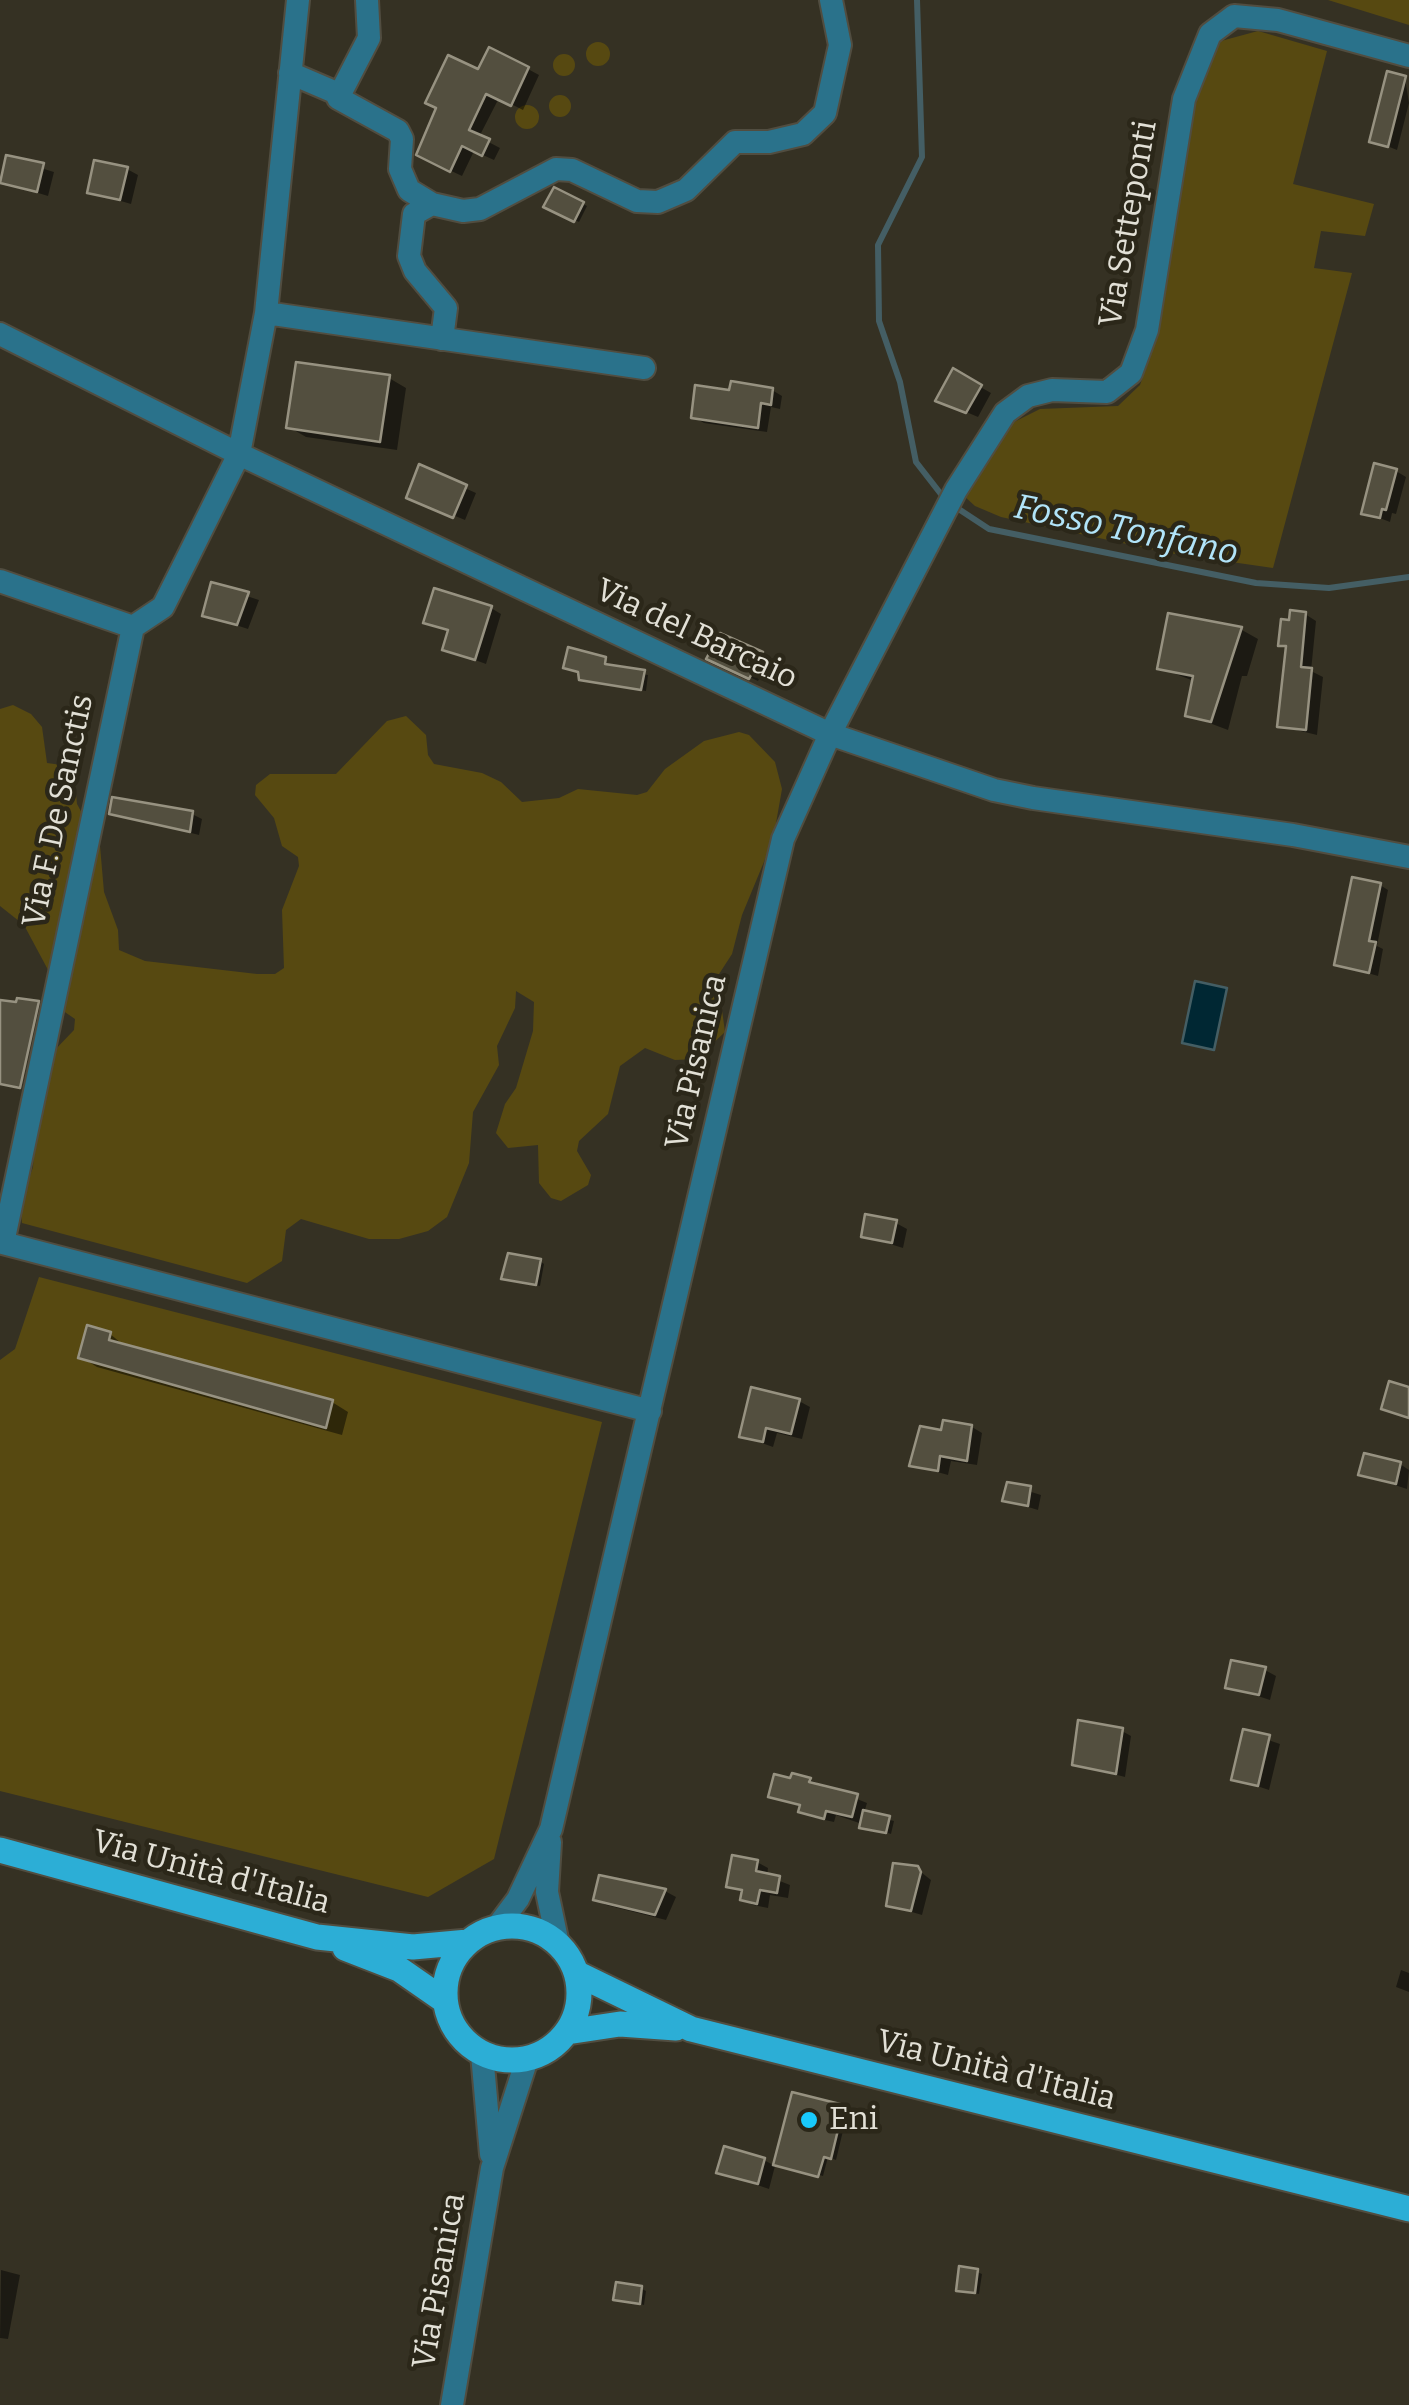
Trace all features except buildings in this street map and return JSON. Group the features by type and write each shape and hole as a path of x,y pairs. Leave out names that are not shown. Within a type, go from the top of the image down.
{"main road":[{"name":"Via Unità d'Italia","path":"0,1850 317,1937 413,1946 468,1942"},
{"path":"519,1926 558,1944 576,1972 578,2010 567,2032 543,2053 528,2058 504,2060 482,2054 457,2032 445,2001 447,1975 468,1942 497,1927 519,1926"},
{"path":"317,1937 399,1969 445,2001"},
{"name":"Via Unità d'Italia","path":"576,1972 691,2029 1409,2210"},
{"path":"567,2032 620,2024 691,2029"}],"street":[{"path":"0,580 132,627 163,607 239,454 266,313 298,0"},
{"path":"367,0 368,38 338,98 398,131 402,139 400,169 423,209"},
{"path":"423,209 480,210 556,169 572,170 637,201 658,202 686,190 735,142 769,142 804,134 825,112 840,45 831,0"},
{"name":"Via Setteponti","path":"830,734 956,490 1005,412 1028,396 1052,390 1106,392 1131,372 1147,330 1184,98 1210,34 1234,16 1278,20 1409,56"},
{"path":"290,74 339,94"},
{"path":"423,209 409,256 414,272 446,308 442,339"},
{"path":"266,313 644,368"},
{"name":"Via del Barcaio","path":"0,334 239,454 830,734 994,790 1409,857"},
{"name":"Via F. De Sanctis","path":"132,627 4,1243 650,1411"},
{"name":"Via Pisanica","path":"558,1944 547,1892 552,1829 783,839 830,734"},
{"name":"Via Pisanica","path":"497,1927 518,1899 552,1829"},
{"name":"Via Pisanica","path":"482,2054 492,2168"},
{"name":"Via Pisanica","path":"452,2405 492,2168 528,2058"}],"shaded area":[{"path":"1328,0 1409,0 1409,25"},
{"path":"1258,31 1327,51 1293,184 1374,204 1365,236 1321,231 1314,268 1352,273 1273,568 1169,553 1001,517 975,506 964,496 996,438 1014,422 1040,409 1118,406 1140,385 1150,356 1201,75 1221,41"},
{"path":"598,42 610,54 598,66 586,54"},
{"path":"560,54 568,54 575,65 568,76 560,76 553,69 553,61"},
{"path":"560,95 568,98 568,114 560,117 552,114 549,106 552,98"},
{"path":"527,105 539,117 527,129 515,117"},
{"path":"13,705 31,714 42,727 47,763 69,766 74,774 77,804 100,846 104,892 118,930 119,950 145,961 257,974 275,974 284,968 282,910 299,866 298,857 282,846 274,818 255,795 256,785 270,774 336,774 387,721 406,716 426,735 428,755 434,764 482,773 501,782 522,802 559,798 578,789 637,795 647,792 665,769 704,741 739,732 749,735 775,762 782,789 773,840 742,915 732,954 710,988 721,1003 725,1032 696,1059 675,1060 645,1048 620,1066 608,1114 579,1141 577,1151 591,1175 588,1185 561,1201 551,1198 539,1183 538,1145 508,1148 496,1133 505,1104 516,1088 533,1031 534,1002 516,991 515,1008 497,1046 499,1065 473,1112 469,1163 447,1217 428,1231 399,1239 369,1239 301,1219 286,1230 282,1261 247,1283 22,1223 20,1205 33,1167 36,1114 53,1052 74,1030 75,1019 59,1008 54,981 24,925 0,906 0,709"},
{"path":"39,1277 602,1422 494,1859 428,1897 0,1791 0,1360 15,1349"}],"water":[{"path":"1195,981 1227,988 1214,1050 1182,1043"}],"waterway":[{"name":"Fosso Tonfano","path":"917,0 922,157 878,245 879,321 900,382 916,462 944,498"},
{"name":"Fosso Tonfano","path":"954,506 989,529 1256,583 1329,588 1409,577"}],"place":[{"name":"Eni","path":"809,2120"}]}
